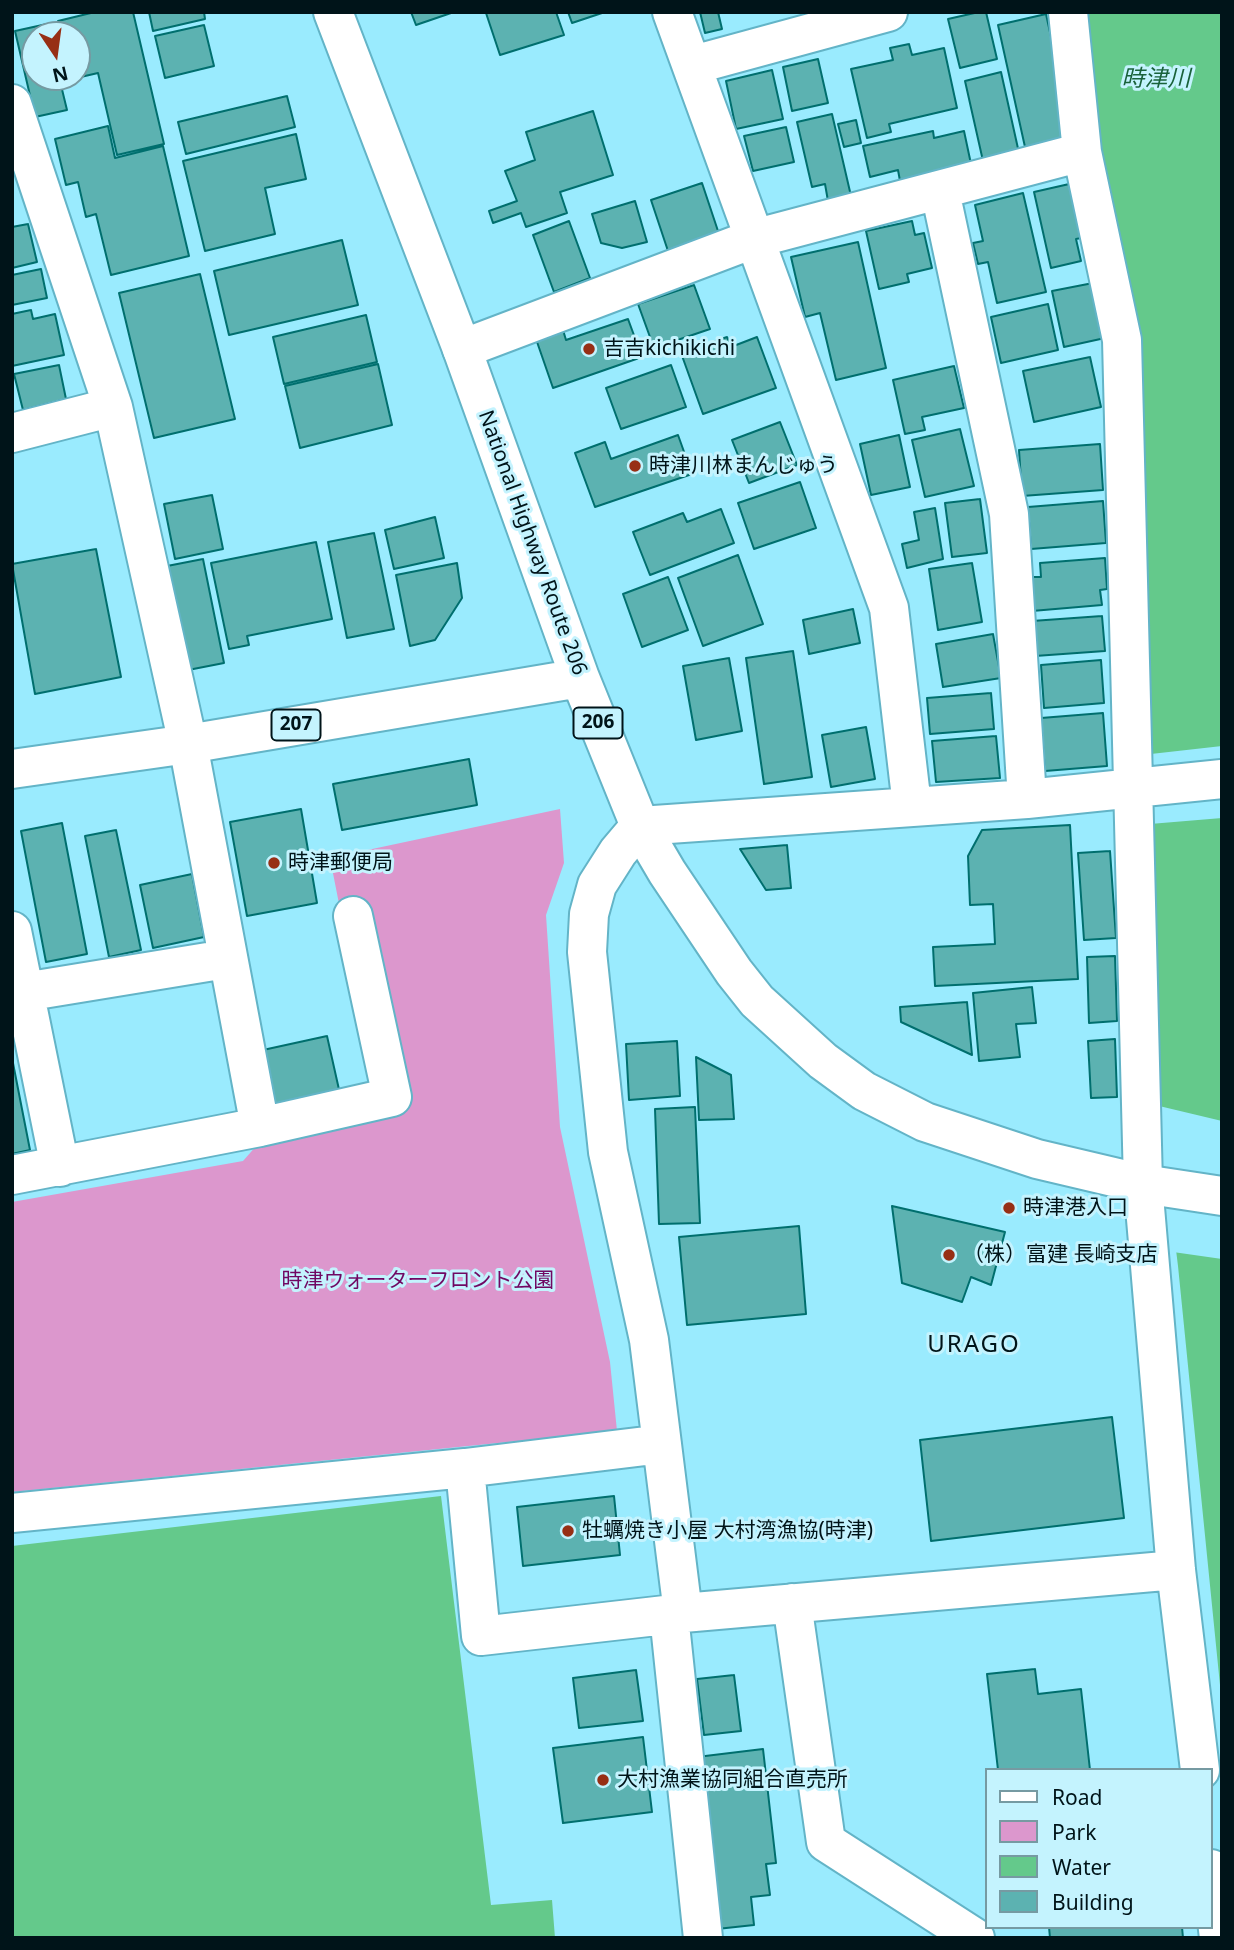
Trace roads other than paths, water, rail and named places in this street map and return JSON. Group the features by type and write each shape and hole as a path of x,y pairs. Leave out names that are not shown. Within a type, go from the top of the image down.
{"main road":[{"name":"National Highway Route 206","path":"333,12 462,349 580,678 640,826 667,872 757,1001 794,1037 854,1084 925,1122 1037,1159 1143,1184 1222,1196"},
{"path":"672,12 752,239 889,608 912,806"},
{"path":"692,65 888,12"},
{"path":"1068,12 1082,152 1122,340 1143,1184 1176,1570 1200,1768"},
{"path":"12,104 113,407 188,744 226,959 260,1127"},
{"path":"462,349 752,239 1082,152"},
{"path":"940,191 1009,514 1027,799"},
{"path":"12,433 113,407"},
{"name":"207","path":"12,769 188,744 580,678"},
{"path":"703,1938 662,1444 649,1340 608,1152 587,952 589,914 597,885 618,852 640,826 1027,799 1222,779"},
{"path":"12,1175 260,1127 392,1097 353,916"},
{"path":"12,932 18,993 60,1167"},
{"path":"18,993 226,959"},
{"path":"12,1513 465,1468 662,1444"},
{"path":"465,1468 481,1636 676,1614 1176,1570"},
{"path":"792,1603 826,1842 975,1938"},
{"path":"1213,1886 1219,1938"}],"water":[{"name":"時津川","path":"1085,12 1222,12 1222,1705 1178,1266 1157,1096 1154,833 1144,746"},
{"path":"441,1496 491,1905 552,1900 555,1938 12,1938 12,1546"}],"place":[{"name":"吉吉kichikichi","path":"589,349"},
{"name":"時津川林まんじゅう","path":"635,466"},
{"name":"時津郵便局","path":"274,863"},
{"name":"時津港入口","path":"1009,1208"},
{"name":"（株）富建 長崎支店","path":"949,1255"},
{"name":"牡蠣焼き小屋 大村湾漁協(時津)","path":"568,1531"},
{"name":"大村漁業協同組合直売所","path":"603,1780"}],"district":[{"name":"URAGO","path":"974,1345"}],"park label":[{"name":"時津ウォーターフロント公園","path":"418,1281"}]}
